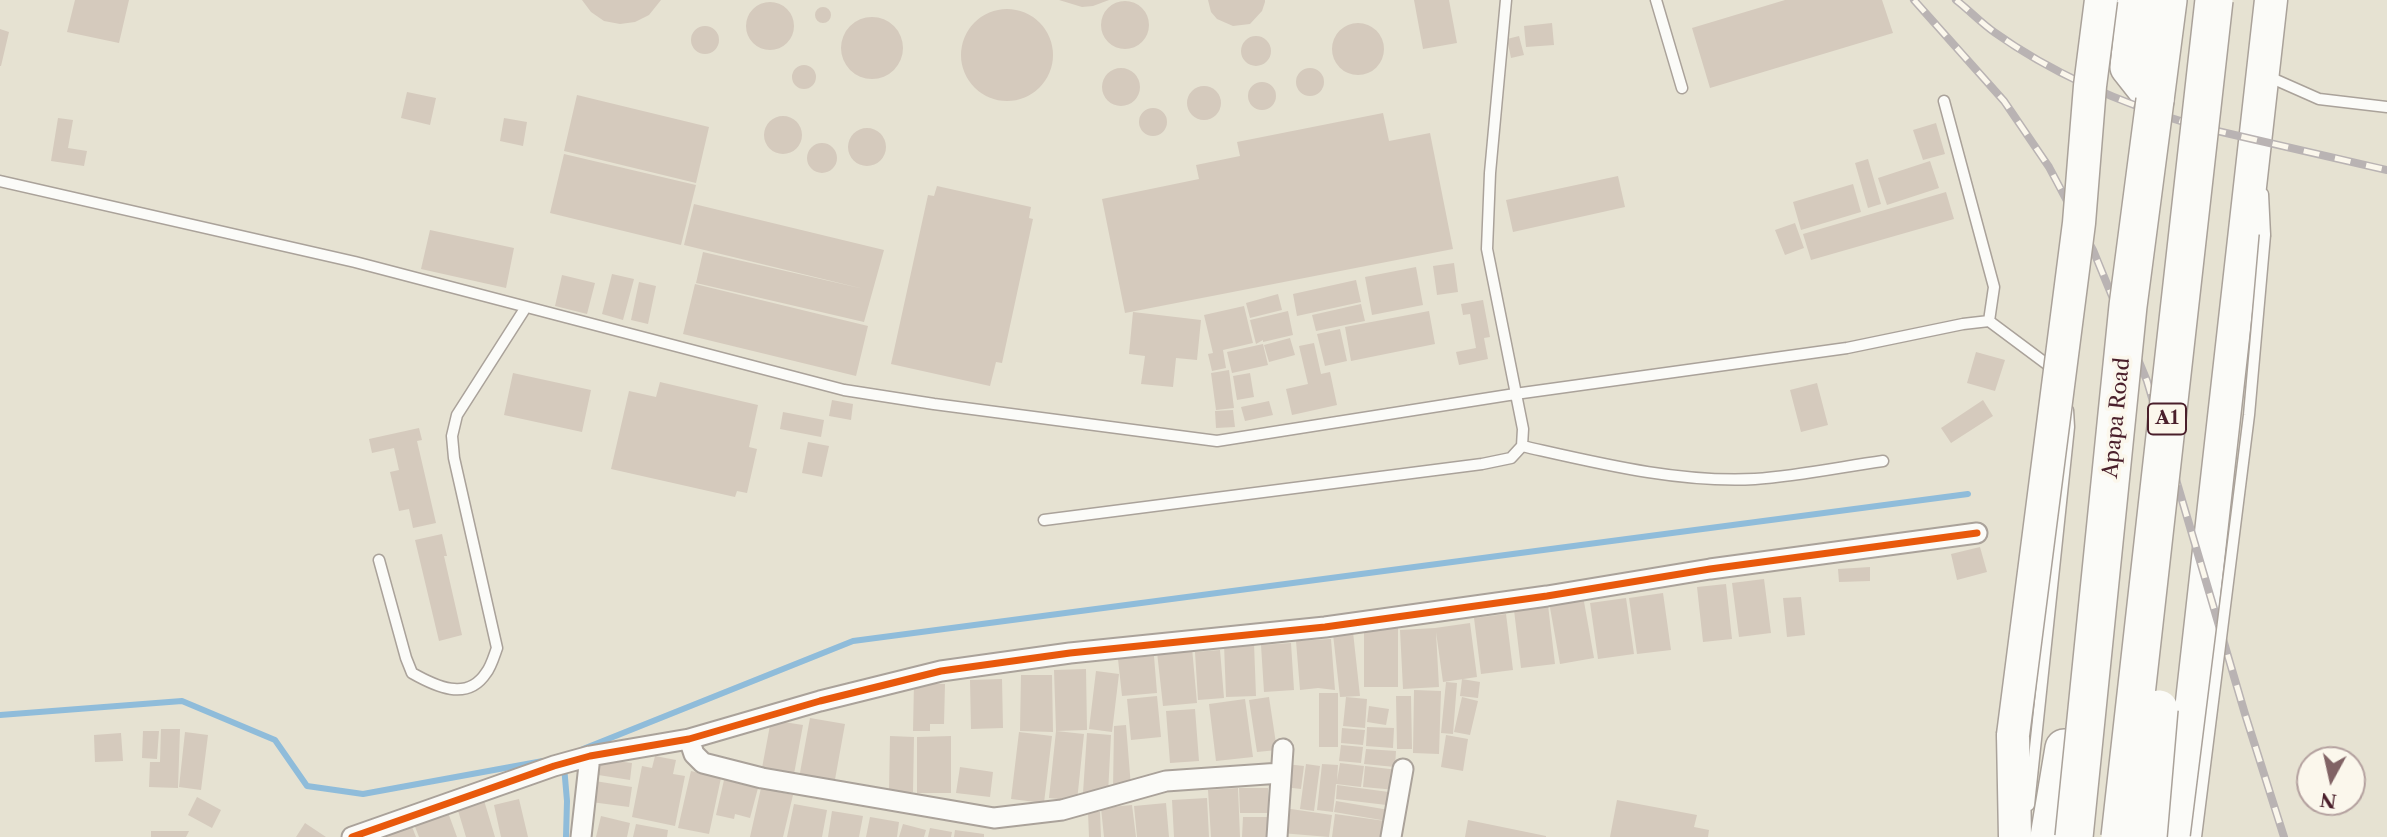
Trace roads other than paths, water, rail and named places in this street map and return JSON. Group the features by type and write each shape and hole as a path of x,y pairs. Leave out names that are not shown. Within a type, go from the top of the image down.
{"highway":[{"path":"2136,0 2129,67 2155,100"},
{"name":"Apapa Road","path":"2074,837 2128,306 2168,0"},
{"name":"A1","path":"2120,837 2214,0"},
{"path":"2182,283 2222,109 2235,0"},
{"path":"2031,828 2064,748 2087,494 2128,306"},
{"path":"2148,837 2176,513 2178,324"}],"main road":[{"path":"2031,828 2013,735 2075,251 2101,0"},
{"path":"2180,837 2190,714 2271,0"}],"street":[{"path":"352,837 563,763 689,739 820,701 941,671 1070,653 1325,627 1547,596 1710,569 1977,533"},
{"path":"689,739 694,754 703,764 762,778 994,818 1062,810 1166,781 1282,773"},
{"path":"1277,837 1283,749"},
{"path":"581,837 590,756"},
{"path":"1391,837 1403,769"}],"lane":[{"path":"1044,520 1482,464 1511,458 1522,446 1523,429 1488,249 1490,173 1506,0"},
{"path":"1656,0 1682,88"},
{"path":"2263,74 2319,99 2387,107"},
{"path":"1944,101 1994,287 1989,321"},
{"path":"2196,837 2249,415 2265,235 2263,195 2253,164"},
{"path":"0,181 355,262 844,390 1217,441 1515,394 1847,348 1989,321 2048,365 2067,398 2069,427 2041,675 2031,828"},
{"path":"379,560 405,658 412,673 451,690 471,686 486,674 497,648 454,458 452,436 457,415 526,307"},
{"path":"1522,446 1627,469 1693,477 1755,479 1883,461"}],"waterway":[{"path":"583,749 853,641 1968,494"},
{"path":"0,715 182,701 275,740 307,786 363,794 543,761"},
{"path":"564,766 566,837"}],"railway":[{"path":"1914,0 2004,101 2049,167 2093,250 2147,381 2284,837"},
{"path":"1956,0 2017,48 2092,88 2119,99 2200,127 2387,170"}]}
